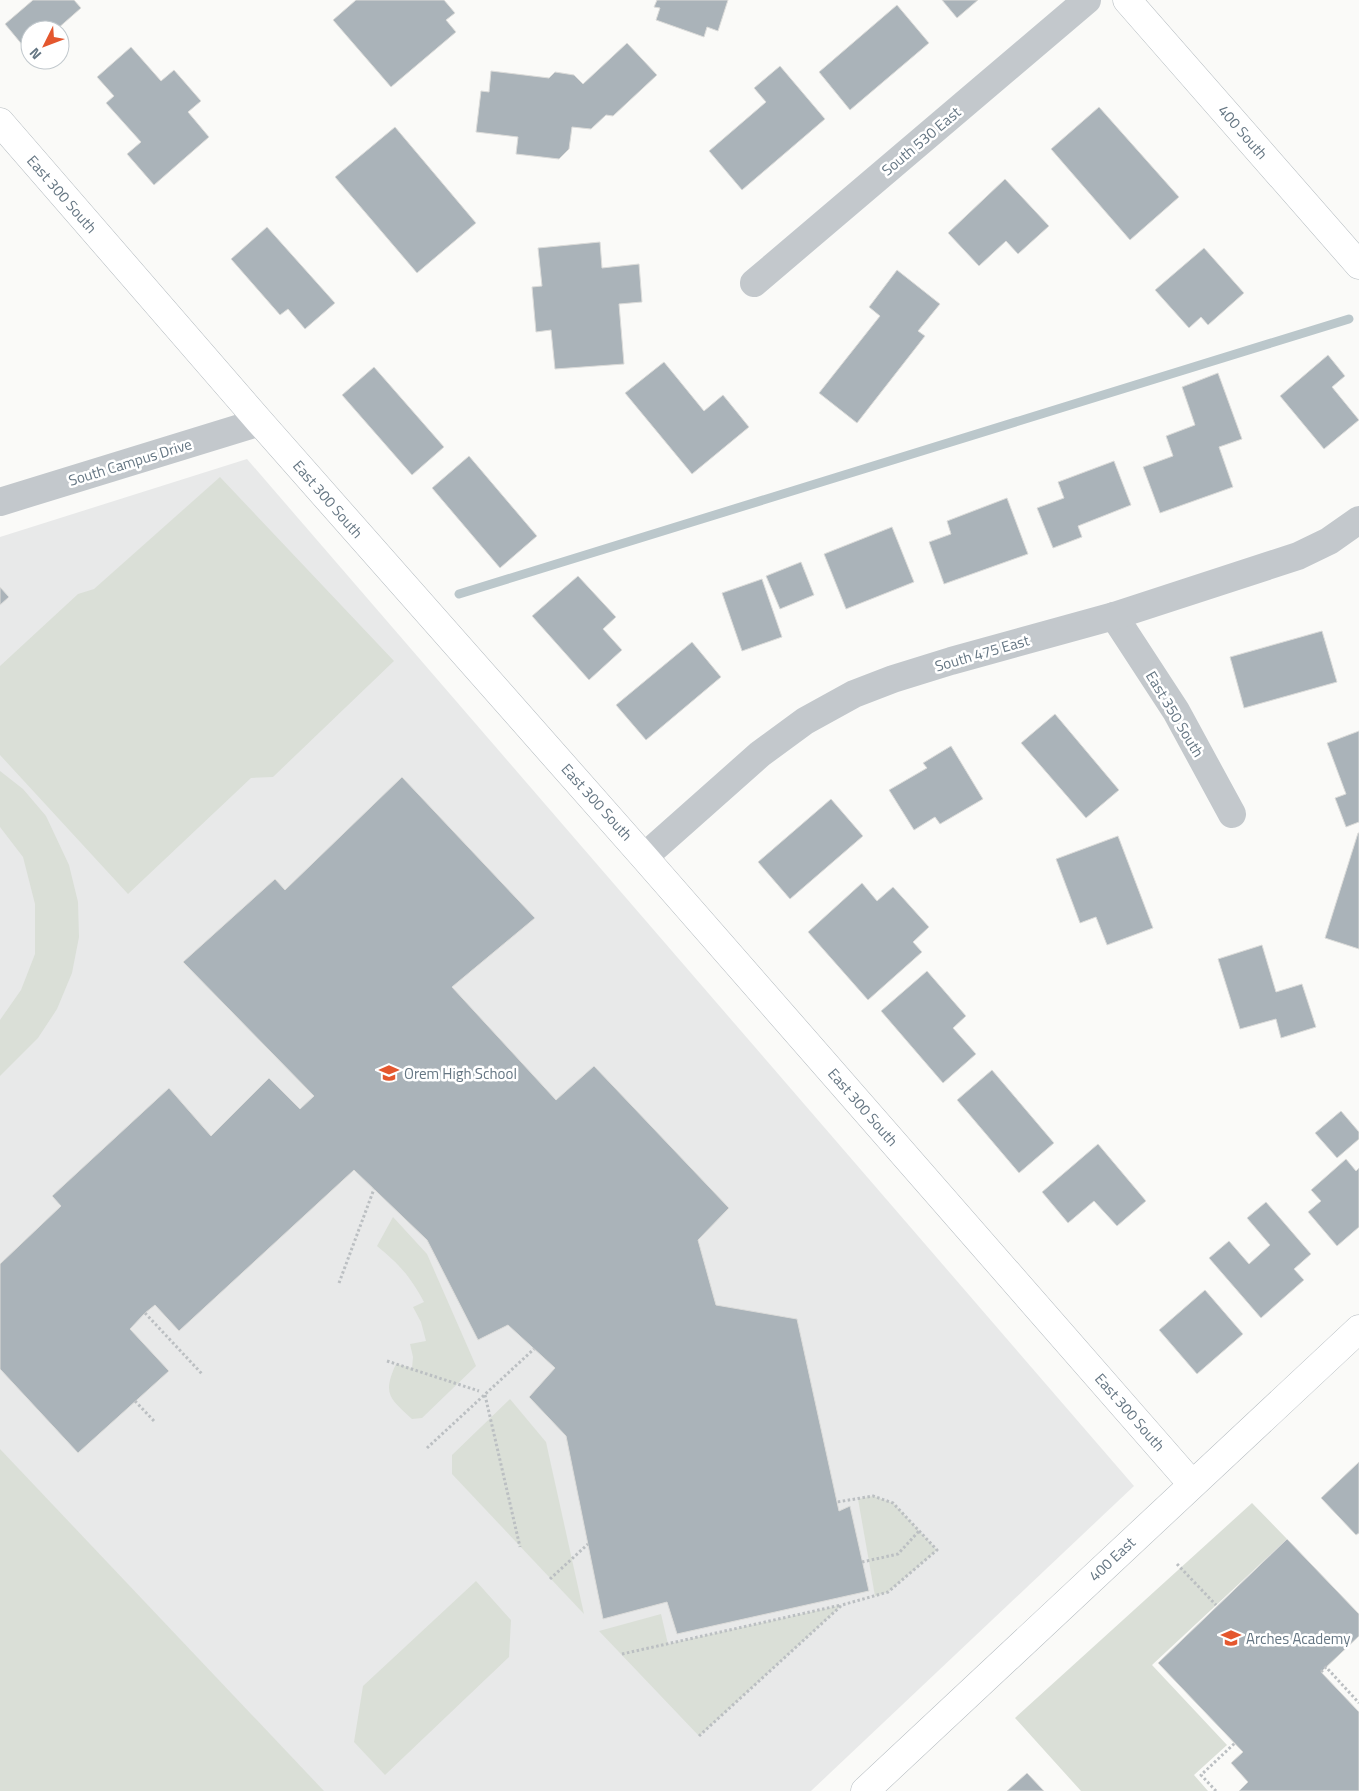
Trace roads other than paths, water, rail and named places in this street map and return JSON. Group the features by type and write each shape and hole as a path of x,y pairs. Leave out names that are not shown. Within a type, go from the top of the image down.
{"street":[{"name":"South 530 East","path":"754,283 1087,0"},
{"name":"400 South","path":"1127,0 1359,265"},
{"name":"East 300 South","path":"0,122 260,422 644,857 1192,1484"},
{"name":"South Campus Drive","path":"0,502 260,422"},
{"name":"South 475 East","path":"644,857 760,754 805,721 854,694 893,679 1114,616 1298,556 1329,541 1359,520"},
{"name":"East 350 South","path":"1114,616 1176,711 1232,814"},
{"name":"400 East","path":"865,1791 1359,1329"}],"waterway":[{"path":"459,594 1349,319"}],"place":[{"name":"Orem High School","path":"389,1073"},
{"name":"Arches Academy","path":"1231,1638"}]}
